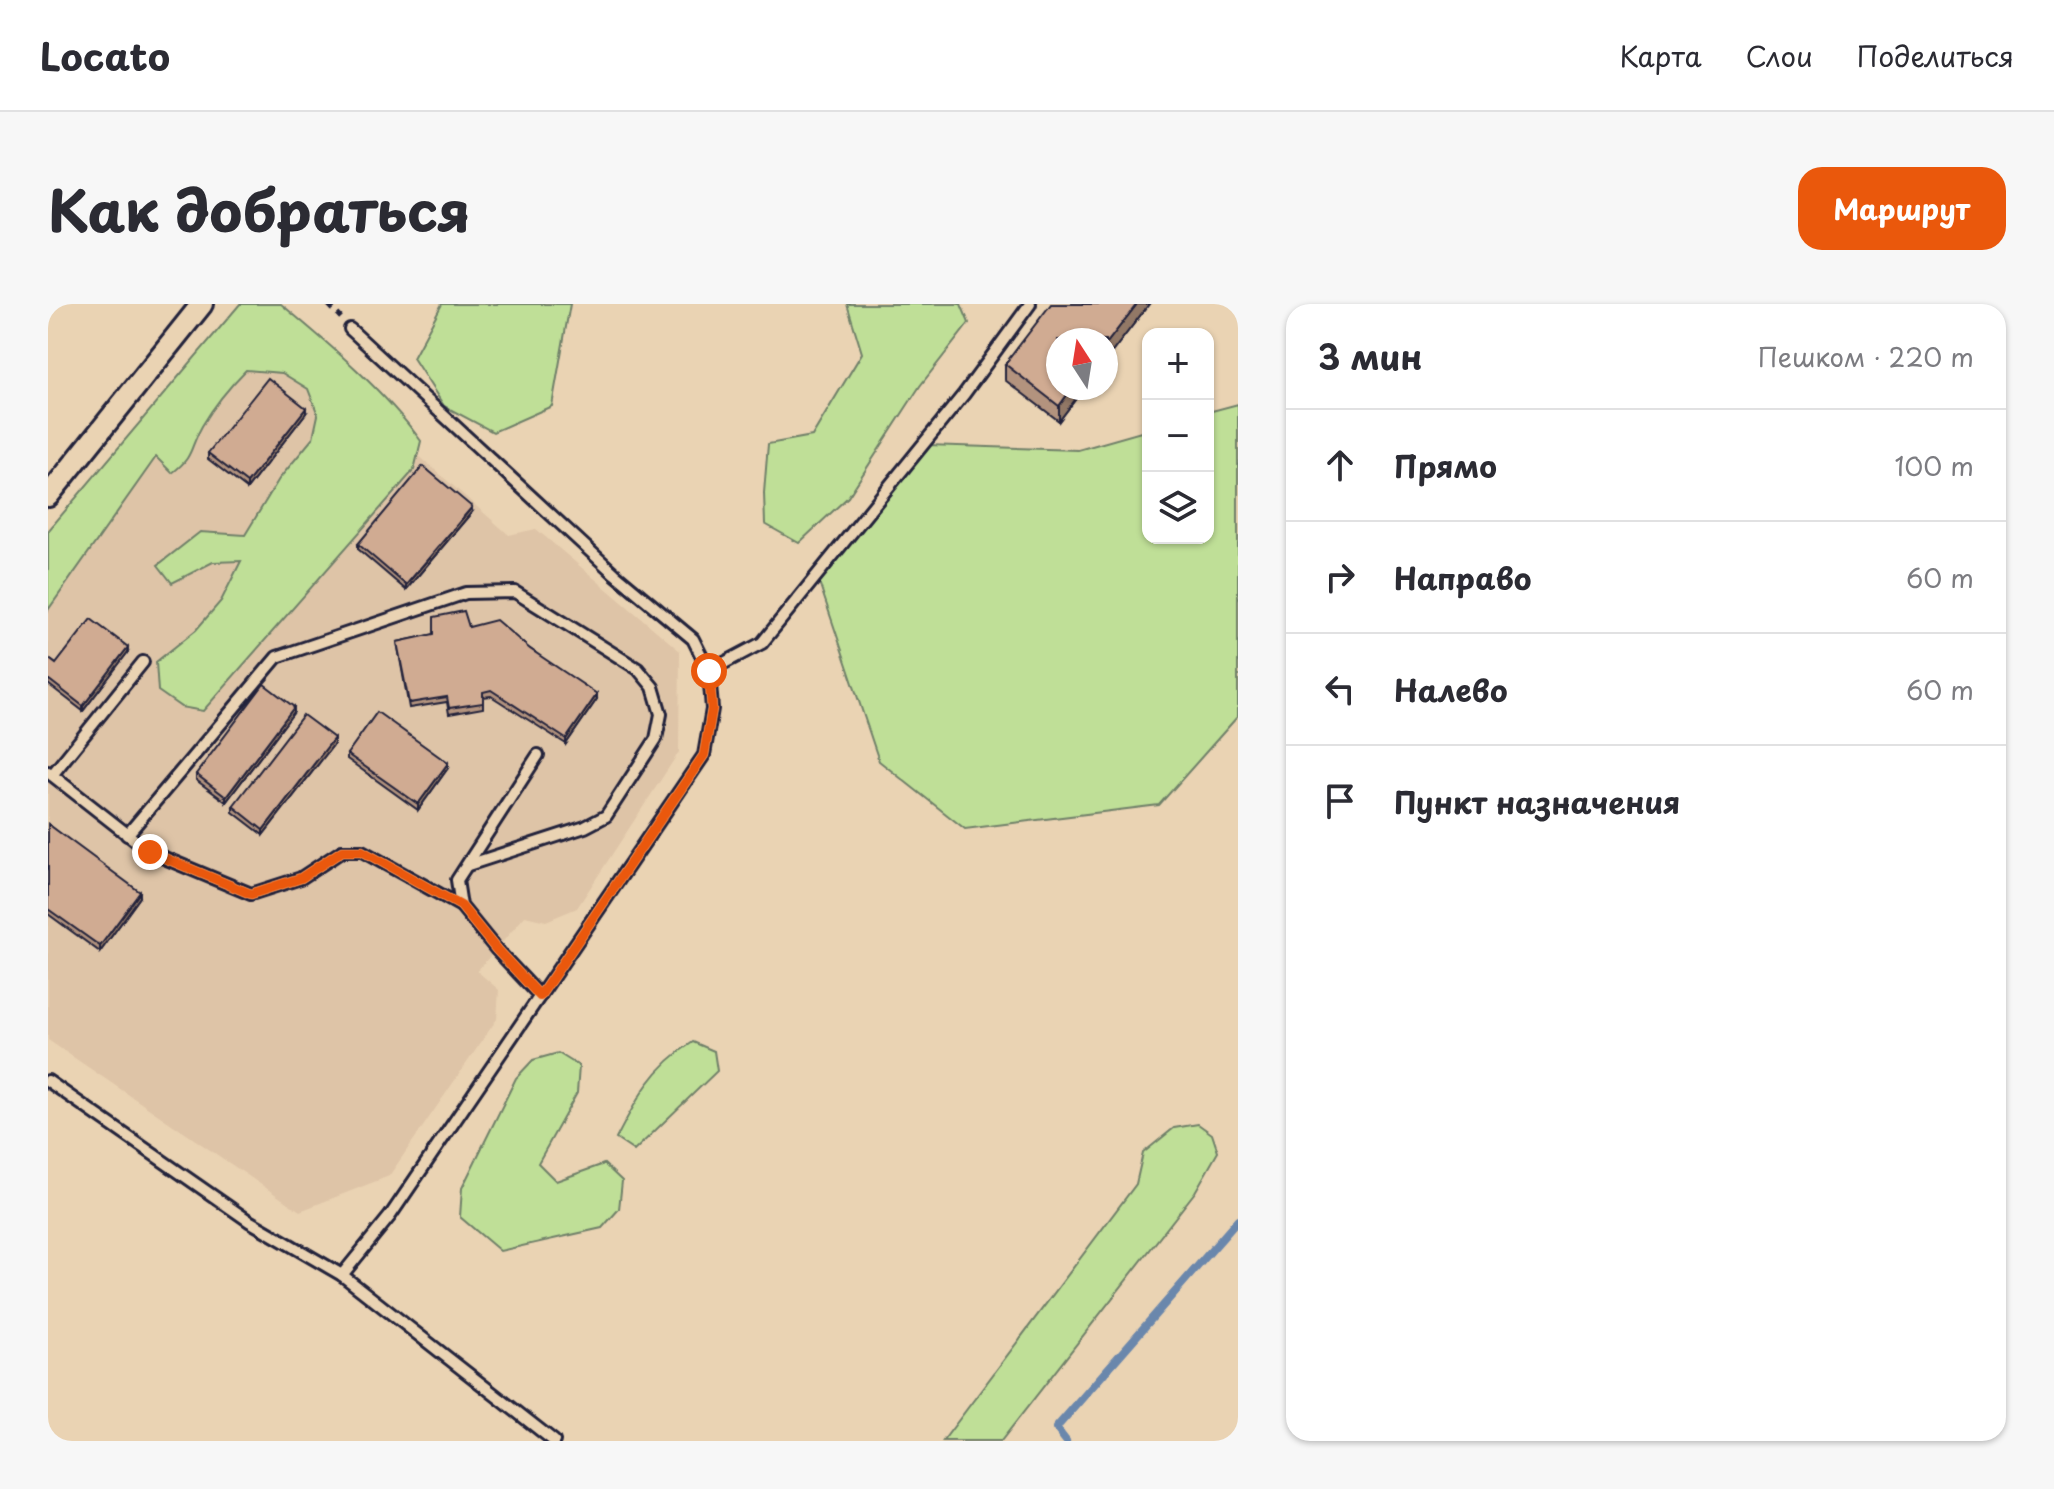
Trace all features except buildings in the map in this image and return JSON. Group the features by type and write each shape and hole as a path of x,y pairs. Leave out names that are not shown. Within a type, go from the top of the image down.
{"street":[{"path":"48,496 202,304"}],"lane":[{"path":"709,671 762,643 964,394 1030,304"},
{"path":"342,1275 390,1216 704,755 712,709 709,671 693,639 615,574 350,329"},
{"path":"127,835 277,657 466,593 515,592 638,669 653,687 661,714 656,739 606,816 585,827 468,865"},
{"path":"143,662 50,773 150,852 251,894 301,878 342,851 362,851 461,906 540,996"},
{"path":"461,906 457,880 538,755"},
{"path":"48,1081 249,1221 342,1275 554,1441"}],"shaded area":[{"path":"251,308 509,535 536,529 680,651 679,752 577,908 546,921 525,916 477,971 499,990 497,1019 389,1176 300,1211 48,1040 48,569"}],"green space":[{"path":"240,304 281,304 373,386 421,441 414,470 203,711 181,707 158,691 156,662 196,630 221,601 241,561 213,562 172,583 158,565 200,532 245,535 279,479 313,438 318,415 308,389 282,373 246,370 212,410 179,467 172,473 156,457 48,610 48,531"},
{"path":"442,304 570,304 552,406 493,432 444,406 413,358"},
{"path":"847,304 961,304 969,323 920,386 848,497 799,543 765,524 768,444 812,436 862,353"},
{"path":"1238,404 1238,716 1159,805 965,829 879,761 818,579 927,445 1078,450 1142,432 1142,544 1214,544 1214,410"},
{"path":"693,1042 714,1051 717,1071 634,1151 616,1139 631,1110 647,1084 667,1062"},
{"path":"558,1053 579,1066 577,1093 538,1163 556,1181 604,1164 622,1181 619,1209 602,1228 500,1251 460,1217 462,1188 516,1078 533,1060"},
{"path":"1198,1124 1212,1134 1218,1152 1195,1192 1001,1441 943,1441 1136,1184 1143,1153 1174,1128"}],"waterway":[{"path":"1066,1441 1056,1428 1238,1220"}],"route":[{"path":"150,852 251,894 301,878 342,851 362,851 461,906 540,996 704,755 712,709 709,671"}]}
